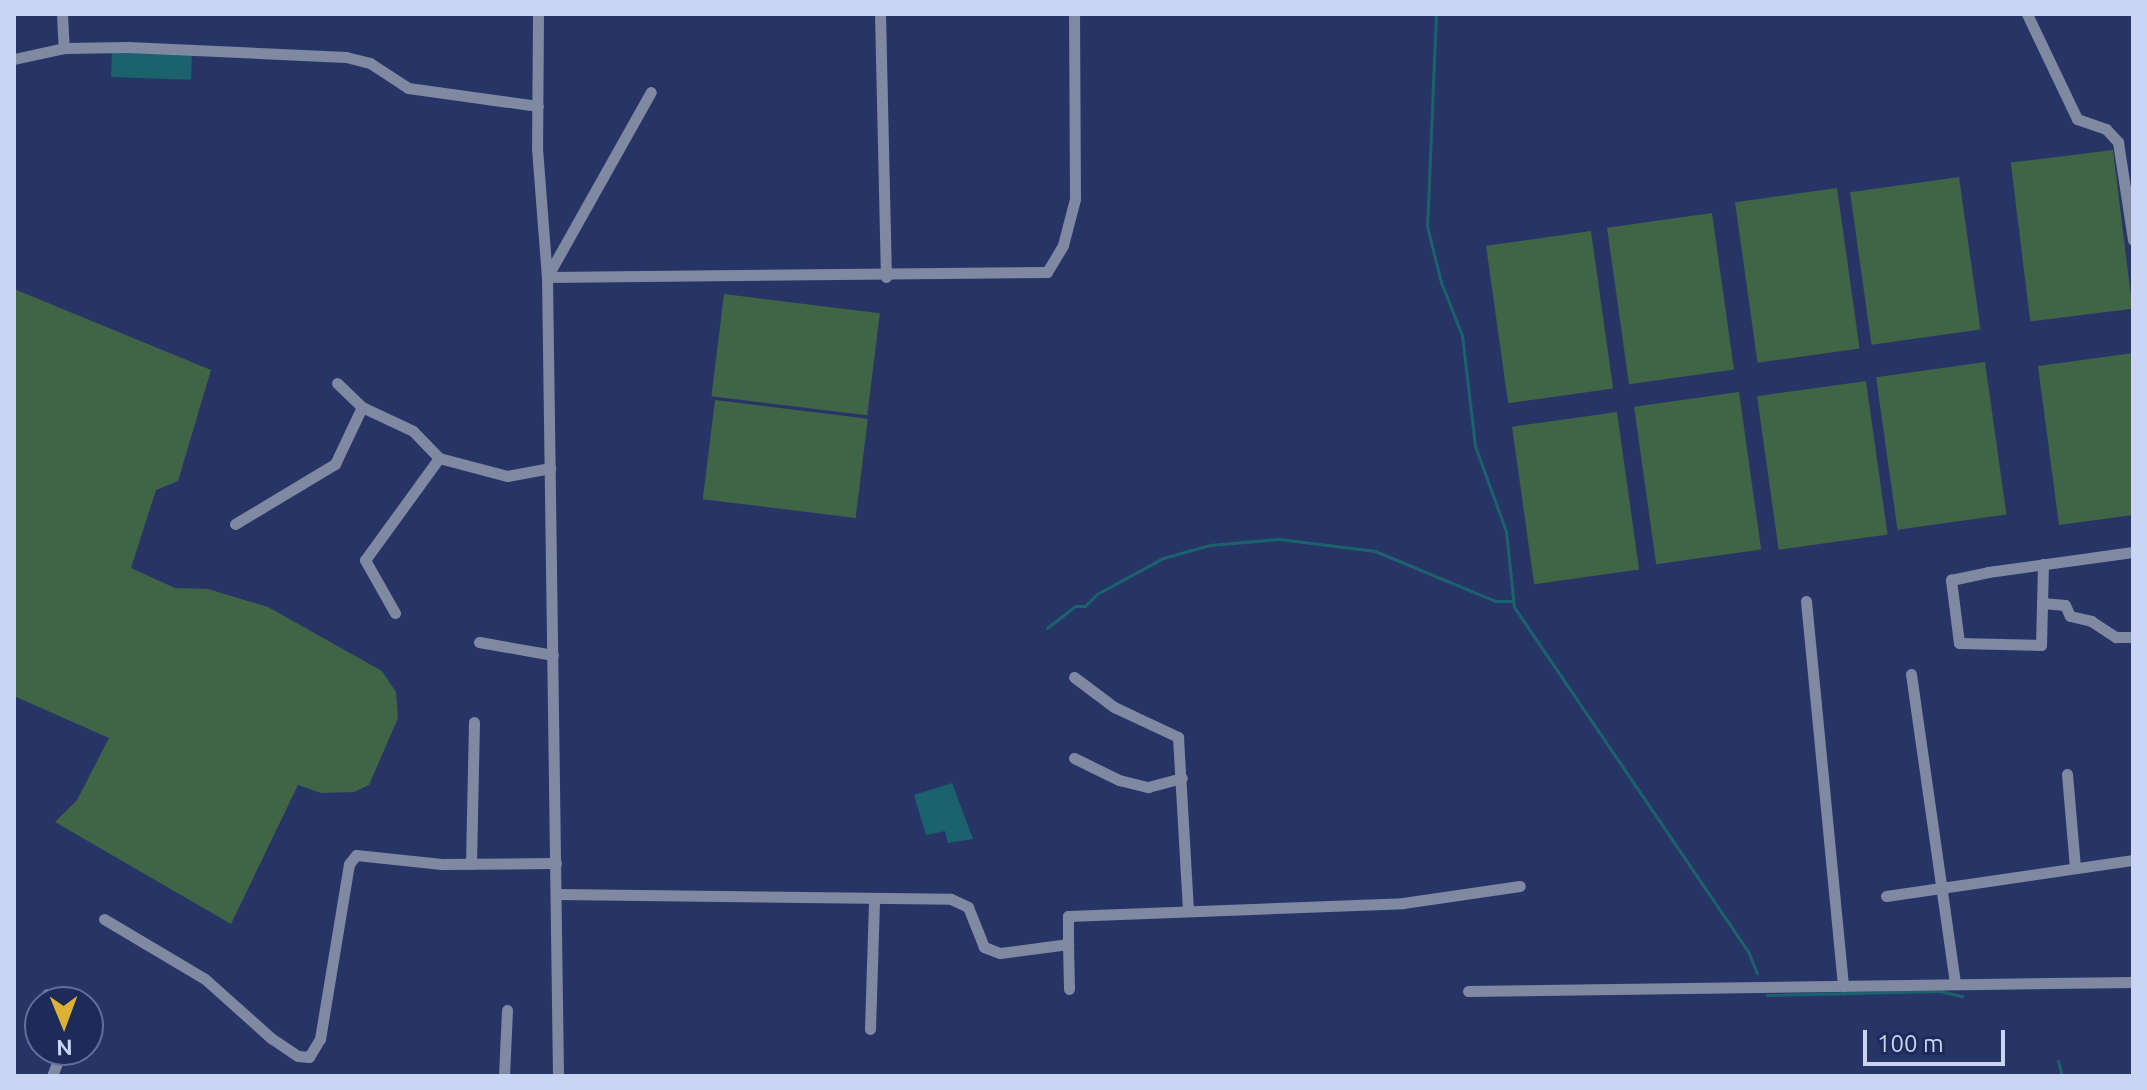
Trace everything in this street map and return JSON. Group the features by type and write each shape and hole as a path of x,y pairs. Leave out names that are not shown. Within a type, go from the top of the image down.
{"street":[{"path":"62,14 64,48"},
{"path":"538,14 538,106 547,277 558,1076"},
{"path":"880,14 886,277"},
{"path":"547,277 1037,275 1055,264 1072,221 1075,199 1074,14"},
{"path":"2027,14 2077,119 2106,129 2118,142 2133,240"},
{"path":"14,59 64,48 346,57 370,63 408,88 538,106"},
{"path":"547,277 651,92"},
{"path":"337,383 362,407 413,431 439,458 507,476 550,468"},
{"path":"235,524 335,464 362,407"},
{"path":"395,613 365,560 439,458"},
{"path":"2043,564 2041,645 1959,643 1951,580 2043,564 2133,552"},
{"path":"1806,601 1843,986"},
{"path":"2042,603 2065,605 2070,616 2091,621 2116,637 2133,637"},
{"path":"479,642 553,655"},
{"path":"1911,674 1944,888 1955,983"},
{"path":"1074,677 1114,707 1174,733 1182,778 1188,910"},
{"path":"471,864 474,722"},
{"path":"1074,758 1119,780 1148,787 1182,778"},
{"path":"2067,774 2075,868"},
{"path":"104,919 205,979 271,1038 298,1056 309,1057 320,1039 349,864 356,855 471,864 556,863"},
{"path":"1886,896 2133,860"},
{"path":"1069,989 1068,916 1403,903 1520,886"},
{"path":"557,894 961,902 990,951 1068,944"},
{"path":"870,1029 874,901"},
{"path":"1468,991 2133,982"},
{"path":"504,1076 507,1010"}],"shaded area":[{"path":"112,51 192,54 191,80 111,77"},
{"path":"2113,150 2132,309 2030,321 2011,163"},
{"path":"1959,177 1980,330 1872,345 1850,192"},
{"path":"1837,188 1860,348 1758,363 1735,202"},
{"path":"1712,213 1734,369 1629,384 1607,228"},
{"path":"1591,231 1613,388 1508,403 1486,246"},
{"path":"14,289 211,370 178,481 156,490 131,568 175,588 208,589 268,607 382,671 396,692 398,718 369,785 354,792 321,793 298,785 231,924 55,822 77,800 109,738 14,696"},
{"path":"724,294 880,313 867,415 711,396"},
{"path":"2133,353 2133,515 2059,525 2038,366"},
{"path":"1985,362 2006,515 1898,530 1876,377"},
{"path":"1866,381 1888,534 1779,550 1757,396"},
{"path":"1739,392 1761,549 1656,564 1634,407"},
{"path":"715,400 868,419 856,518 703,499"},
{"path":"1617,412 1639,569 1534,584 1512,427"},
{"path":"952,783 973,839 948,843 945,831 926,835 914,795"}],"waterway":[{"path":"1436,14 1427,226 1441,282 1462,335 1475,446 1506,531 1514,607 1748,951 1757,973"},
{"path":"1047,628 1075,606 1085,606 1097,594 1163,558 1210,545 1279,539 1375,551 1495,601 1513,601"},
{"path":"1767,995 1940,991 1962,996"},
{"path":"2058,1061 2062,1076"}]}
